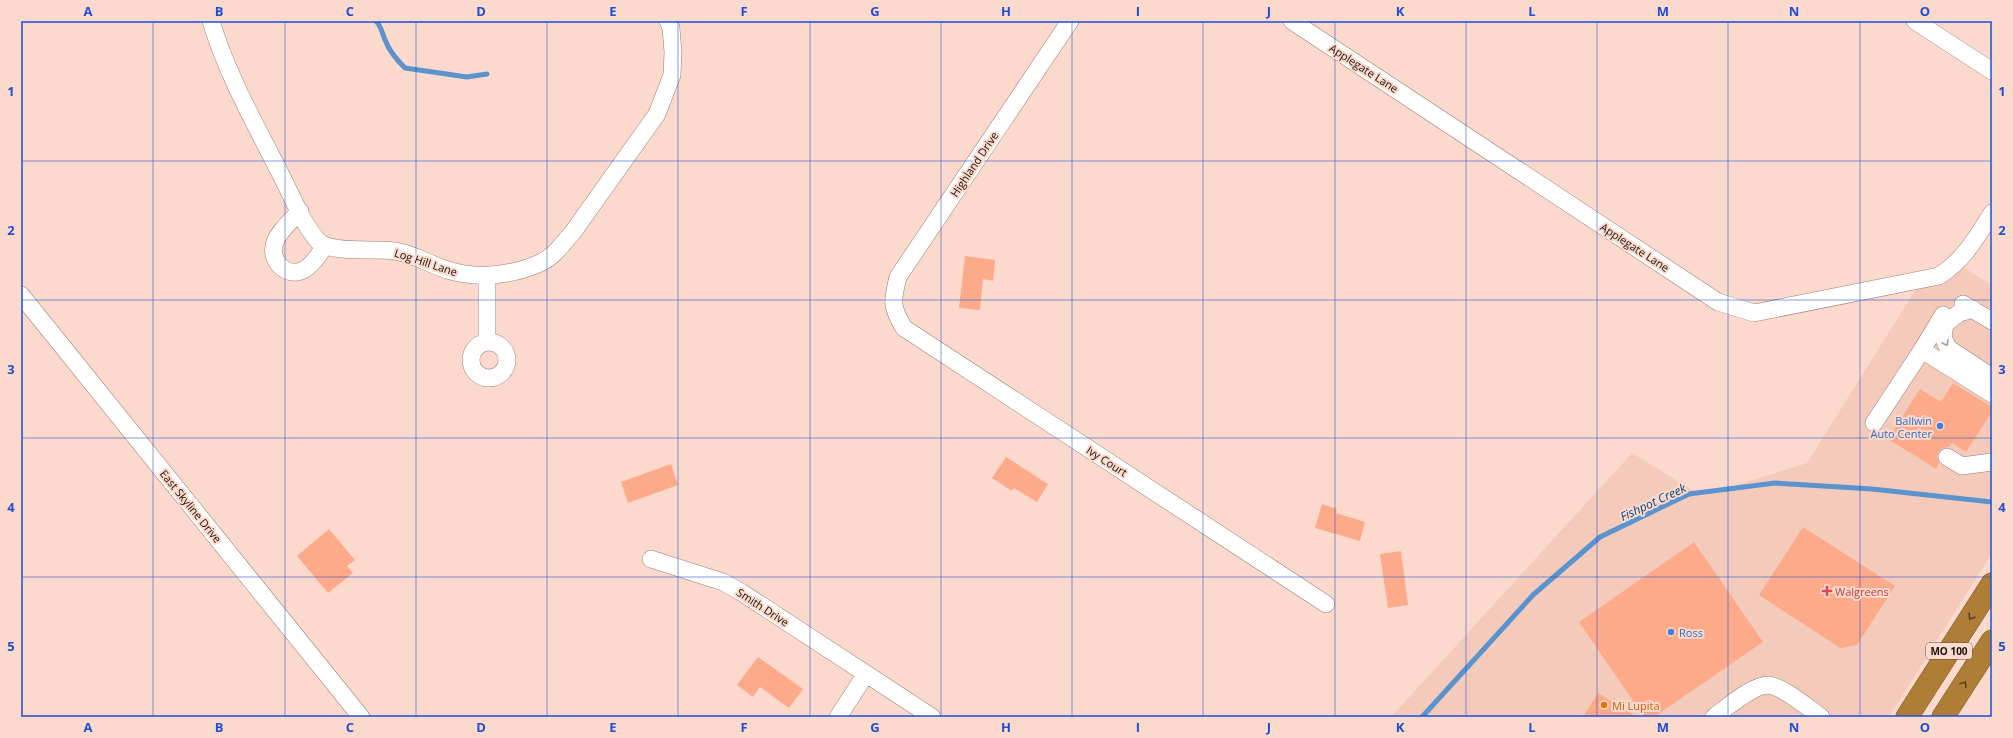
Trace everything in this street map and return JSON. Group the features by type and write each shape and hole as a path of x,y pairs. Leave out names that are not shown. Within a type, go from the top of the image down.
{"highway":[{"name":"MO 100","path":"1907,717 1992,584"},
{"name":"MO 100","path":"1943,717 1992,641"}],"street":[{"path":"211,21 216,40 234,80 300,211 318,241 325,246 312,263 305,269 298,272 284,270 276,262 274,256 275,241 300,211"},
{"name":"Log Hill Lane","path":"325,246 396,251 424,260 450,271 487,276 541,263 557,250 582,220 657,114 672,75 674,52 671,28 668,21"},
{"name":"Highland Drive","path":"894,313 894,296 898,277 1070,21"},
{"name":"Applegate Lane","path":"1292,21 1718,302 1735,309 1754,313 1939,276 1954,267 1966,254 1992,213"},
{"path":"1915,21 1992,71"},
{"path":"487,276 487,342"},
{"name":"East Skyline Drive","path":"21,295 361,717"},
{"path":"1874,423 1922,350 1945,311 1960,303 1974,309 1992,321"},
{"path":"1974,309 1959,313 1945,324 1943,337 1948,348 1992,377"},
{"name":"Ivy Court","path":"894,313 904,328 1326,604"},
{"path":"1922,350 1992,394"},
{"path":"1947,457 1962,466 1992,462"},
{"name":"Smith Drive","path":"651,559 723,582 742,592 932,717"},
{"path":"838,717 866,674"},
{"path":"1714,717 1752,690 1767,685 1779,688 1821,717"}],"shaded area":[{"path":"1963,267 1992,285 1992,553 1889,717 1391,717 1632,453 1702,496 1807,463 1916,289 1931,287 1947,281 1956,275"}],"building":[{"path":"965,256 995,260 993,281 983,279 980,310 959,308"},
{"name":"Ballwin Auto Center","path":"1953,383 1992,407 1992,412 1966,452 1952,443 1949,447 1943,448 1938,452 1937,457 1939,463 1936,469 1888,439 1920,389 1941,402"},
{"path":"1006,457 1048,484 1037,502 1014,488 1012,491 992,478"},
{"path":"671,464 678,485 628,503 621,482"},
{"path":"1322,504 1337,509 1336,513 1365,522 1360,541 1315,528"},
{"name":"Walgreens","path":"1803,527 1895,586 1857,645 1840,648 1759,595"},
{"path":"329,529 355,560 347,566 353,573 328,593 297,556"},
{"name":"Ross","path":"1694,542 1763,642 1654,717 1644,717 1579,622"},
{"path":"1401,551 1408,605 1388,608 1380,554"},
{"path":"758,657 803,689 789,708 760,687 753,697 737,685"},
{"name":"Mi Lupita","path":"1598,693 1637,717 1583,717"}],"waterway":[{"path":"376,21 381,28 390,49 405,68 467,77 487,74"},
{"name":"Fishpot Creek","path":"1422,717 1533,595 1600,537 1689,494 1775,483 1872,489 1992,502"}],"place":[{"name":"Ballwin Auto Center","path":"1940,426"},
{"name":"Walgreens","path":"1827,591"},
{"name":"Ross","path":"1671,632"},
{"name":"Mi Lupita","path":"1604,705"}]}
